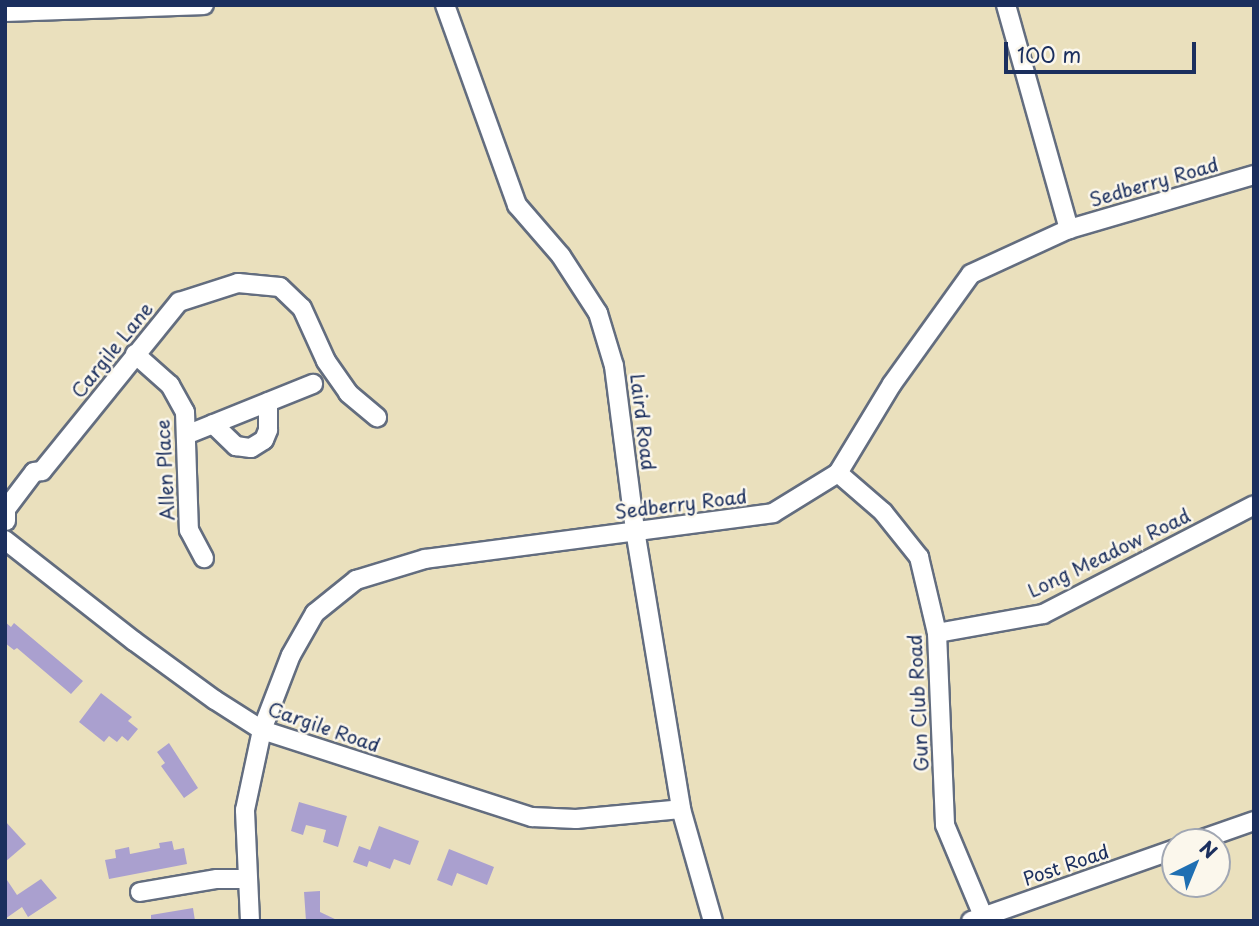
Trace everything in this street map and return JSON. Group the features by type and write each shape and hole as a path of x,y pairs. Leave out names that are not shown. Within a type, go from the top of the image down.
{"street":[{"path":"5,12 204,5"},
{"name":"Laird Road","path":"445,5 517,205 561,256 597,313 614,366 635,530 681,809 713,921"},
{"path":"1006,5 1069,229"},
{"name":"Sedberry Road","path":"250,921 246,810 262,730 290,655 315,613 356,580 425,559 773,513 838,473 892,384 971,274 1069,229 1254,175"},
{"name":"Cargile Lane","path":"6,521 13,517 43,480 42,471 179,302 238,283 280,287 302,308 326,361 348,393 377,417"},
{"name":"Allen Place","path":"135,354 170,385 185,412 188,530 204,558"},
{"path":"186,435 313,384"},
{"path":"213,424 236,446 251,448 264,440 268,430 268,402"},
{"name":"Gun Club Road","path":"838,473 883,512 919,557 937,633 945,825 977,918"},
{"name":"Long Meadow Road","path":"937,633 1043,614 1254,505"},
{"name":"Cargile Road","path":"5,540 162,661 262,730 532,817 576,819 681,809"},
{"path":"1231,829 1254,821"},
{"name":"Post Road","path":"977,918 1161,854"},
{"path":"141,892 217,879 247,879"}],"building":[{"path":"5,622 11,627 14,623 83,681 71,694 17,648 14,650 5,643"},
{"path":"101,693 132,717 128,721 138,729 128,741 122,736 117,742 109,736 104,742 79,722"},
{"path":"169,743 198,788 184,798 161,766 165,763 157,752"},
{"path":"299,802 347,816 338,847 323,842 326,830 306,825 303,835 291,831"},
{"path":"5,821 26,844 5,862"},
{"path":"379,826 419,841 410,865 394,859 390,869 369,861 367,867 353,862 359,846 370,850"},
{"path":"172,841 174,850 184,848 187,864 109,879 105,860 116,858 115,850 129,847 130,854 160,848 159,843"},
{"path":"449,849 494,867 487,885 457,873 452,886 437,880"},
{"path":"5,877 17,895 41,879 57,898 28,917 22,907 5,919"},
{"path":"320,891 320,912 339,921 306,921 304,892"},
{"path":"193,908 195,921 151,921 151,915"}]}
